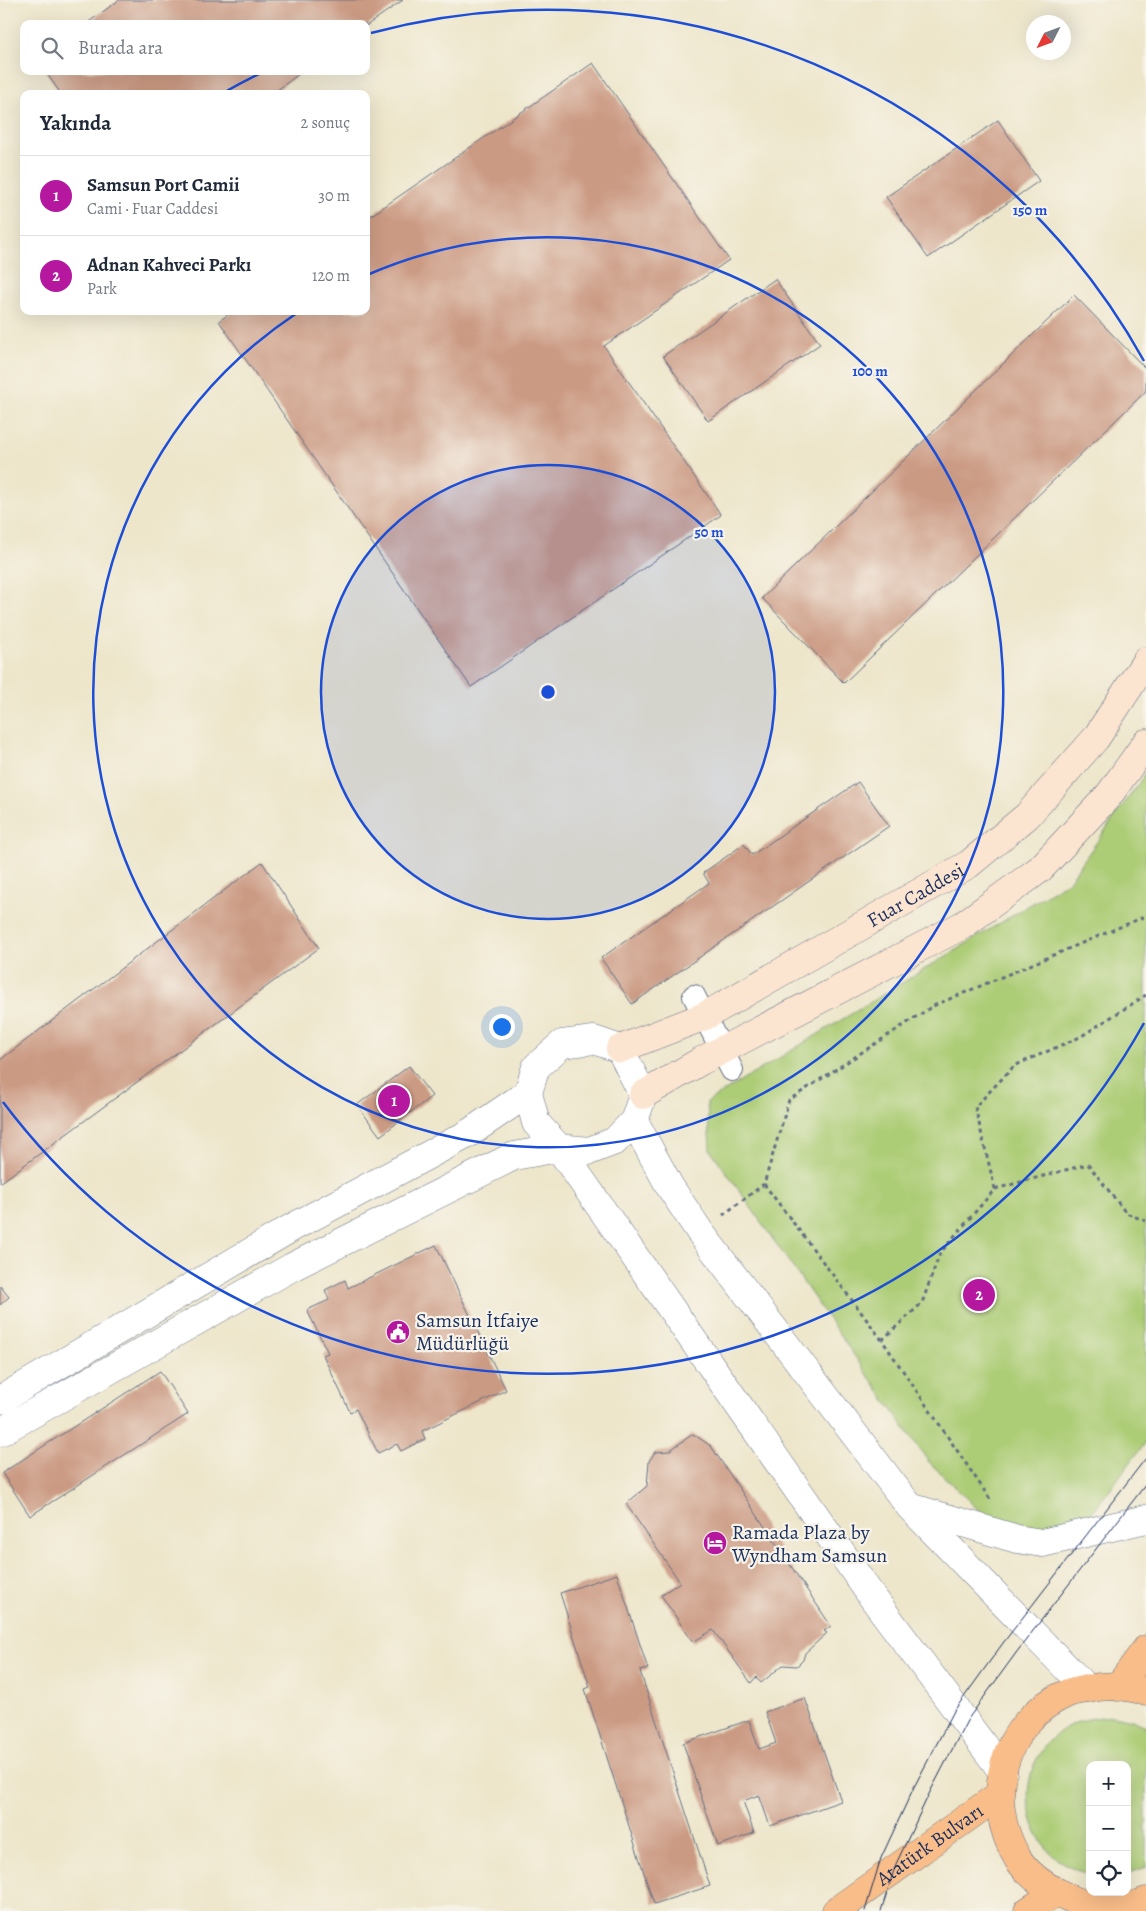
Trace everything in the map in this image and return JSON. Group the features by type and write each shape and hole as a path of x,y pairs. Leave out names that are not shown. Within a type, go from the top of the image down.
{"main road":[{"name":"Fuar Caddesi","path":"620,1049 969,864 1028,816 1089,745 1146,661"},
{"path":"643,1096 727,1060 971,920 1040,869 1109,795 1146,743"},
{"path":"1118,1687 1146,1649"},
{"path":"1146,1692 1137,1688 1100,1686 1068,1693 1040,1710 1019,1733 1004,1762 1001,1783 1004,1828 1019,1860 1044,1885 1075,1902 1096,1908 1146,1901"},
{"name":"Atatürk Bulvarı","path":"836,1911 1001,1783"},
{"path":"1028,1911 1057,1892"}],"street":[{"path":"700,1006 727,1060"},
{"path":"0,1432 292,1267 514,1156 559,1148 589,1151 615,1141 634,1121 643,1096 620,1049 594,1040 562,1044 536,1067 528,1093 536,1123 559,1148 1001,1783"},
{"path":"0,1400 293,1227 466,1135 528,1093"},
{"path":"634,1121 670,1186 700,1232 910,1507 1087,1689"},
{"path":"910,1507 1017,1539 1042,1543 1146,1519"}],"path":[{"path":"700,1232 764,1184 789,1100 933,1006 1146,916"},
{"path":"995,1189 975,1107 1014,1066 1080,1037 1146,995"},
{"path":"882,1340 922,1303 940,1253 995,1189 1088,1164 1126,1213 1146,1221"},
{"path":"764,1184 882,1340 1017,1539"}],"green space":[{"path":"1146,773 1146,1442 1074,1536 992,1523 928,1461 710,1149 707,1102 1069,881"},
{"path":"1113,1716 1132,1720 1146,1726 1146,1867 1131,1873 1131,1761 1086,1761 1086,1873 1065,1864 1054,1856 1035,1830 1030,1812 1028,1795 1030,1777 1036,1760 1046,1745 1059,1733 1075,1723"}],"building":[{"path":"119,0 403,0 370,23 370,20 92,20"},
{"path":"593,63 729,260 604,346 721,515 471,687 219,321 227,315 370,315 370,216"},
{"path":"48,75 298,75 277,90 58,90"},
{"path":"998,120 1039,181 928,258 886,197"},
{"path":"775,279 820,344 708,421 663,356"},
{"path":"1074,295 1146,369 1146,391 844,683 762,598"},
{"path":"858,782 889,826 632,1004 601,958 709,883 703,873 744,844 752,855"},
{"path":"262,862 319,948 0,1183 0,1060"},
{"path":"409,1066 432,1096 380,1136 357,1105"},
{"name":"Samsun İtfaiye Müdürlüğü","path":"436,1245 506,1390 422,1431 425,1439 401,1451 397,1444 378,1453 356,1409 350,1412 323,1355 328,1353 307,1310 329,1300 325,1290 345,1280 348,1288"},
{"path":"0,1286 9,1297 0,1305"},
{"path":"160,1371 188,1414 30,1516 2,1473"},
{"name":"Ramada Plaza by Wyndham Samsun","path":"693,1434 711,1446 831,1626 824,1631 827,1633 805,1653 803,1660 797,1666 783,1665 761,1683 756,1677 751,1683 713,1630 693,1642 661,1595 680,1582 626,1504 647,1486 649,1461 655,1452 669,1451"},
{"path":"617,1574 648,1669 640,1671 710,1886 654,1904 585,1689 590,1687 560,1593"},
{"path":"805,1698 841,1801 770,1826 759,1795 743,1801 754,1833 718,1846 683,1743 749,1720 759,1749 776,1743 765,1712"}],"tram line":[{"path":"865,1911 881,1858 914,1787 954,1711 1003,1643 1146,1458"},
{"path":"881,1911 896,1864 929,1794 968,1719 1016,1653 1146,1484"}],"place":[{"name":"Samsun Port Camii","path":"394,1101"},
{"name":"Adnan Kahveci Parkı","path":"979,1295"},
{"name":"Samsun İtfaiye Müdürlüğü","path":"398,1332"},
{"name":"Ramada Plaza by Wyndham Samsun","path":"715,1543"}]}
